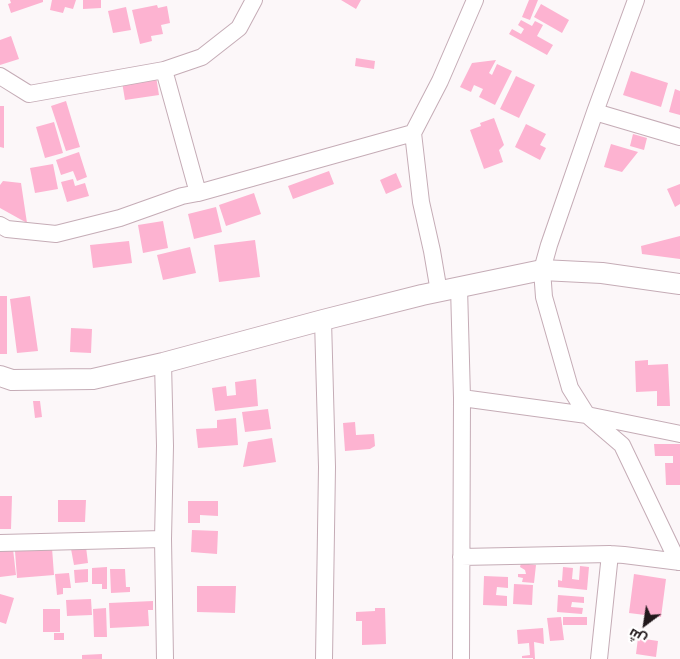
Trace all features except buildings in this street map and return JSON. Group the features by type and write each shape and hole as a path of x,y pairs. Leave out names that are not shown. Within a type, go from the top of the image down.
{"street":[{"path":"0,76 30,94 164,70 202,57 239,28 254,0"},
{"path":"440,292 421,202 413,133 440,80 475,0"},
{"path":"636,0 548,245 542,270 544,297 570,388 586,415 622,445 679,562"},
{"path":"164,70 198,193"},
{"path":"595,112 680,137"},
{"path":"0,225 7,229 56,234 120,218 182,196 413,133"},
{"path":"0,376 12,380 93,379 163,363 323,320 459,287 542,270 602,273 680,284"},
{"path":"459,287 462,398 461,659"},
{"path":"323,320 327,467 324,659"},
{"path":"163,363 165,659"},
{"path":"462,398 586,415 680,434"},
{"path":"0,543 163,539"},
{"path":"462,557 610,554 679,562"},
{"path":"599,659 610,554"}]}
